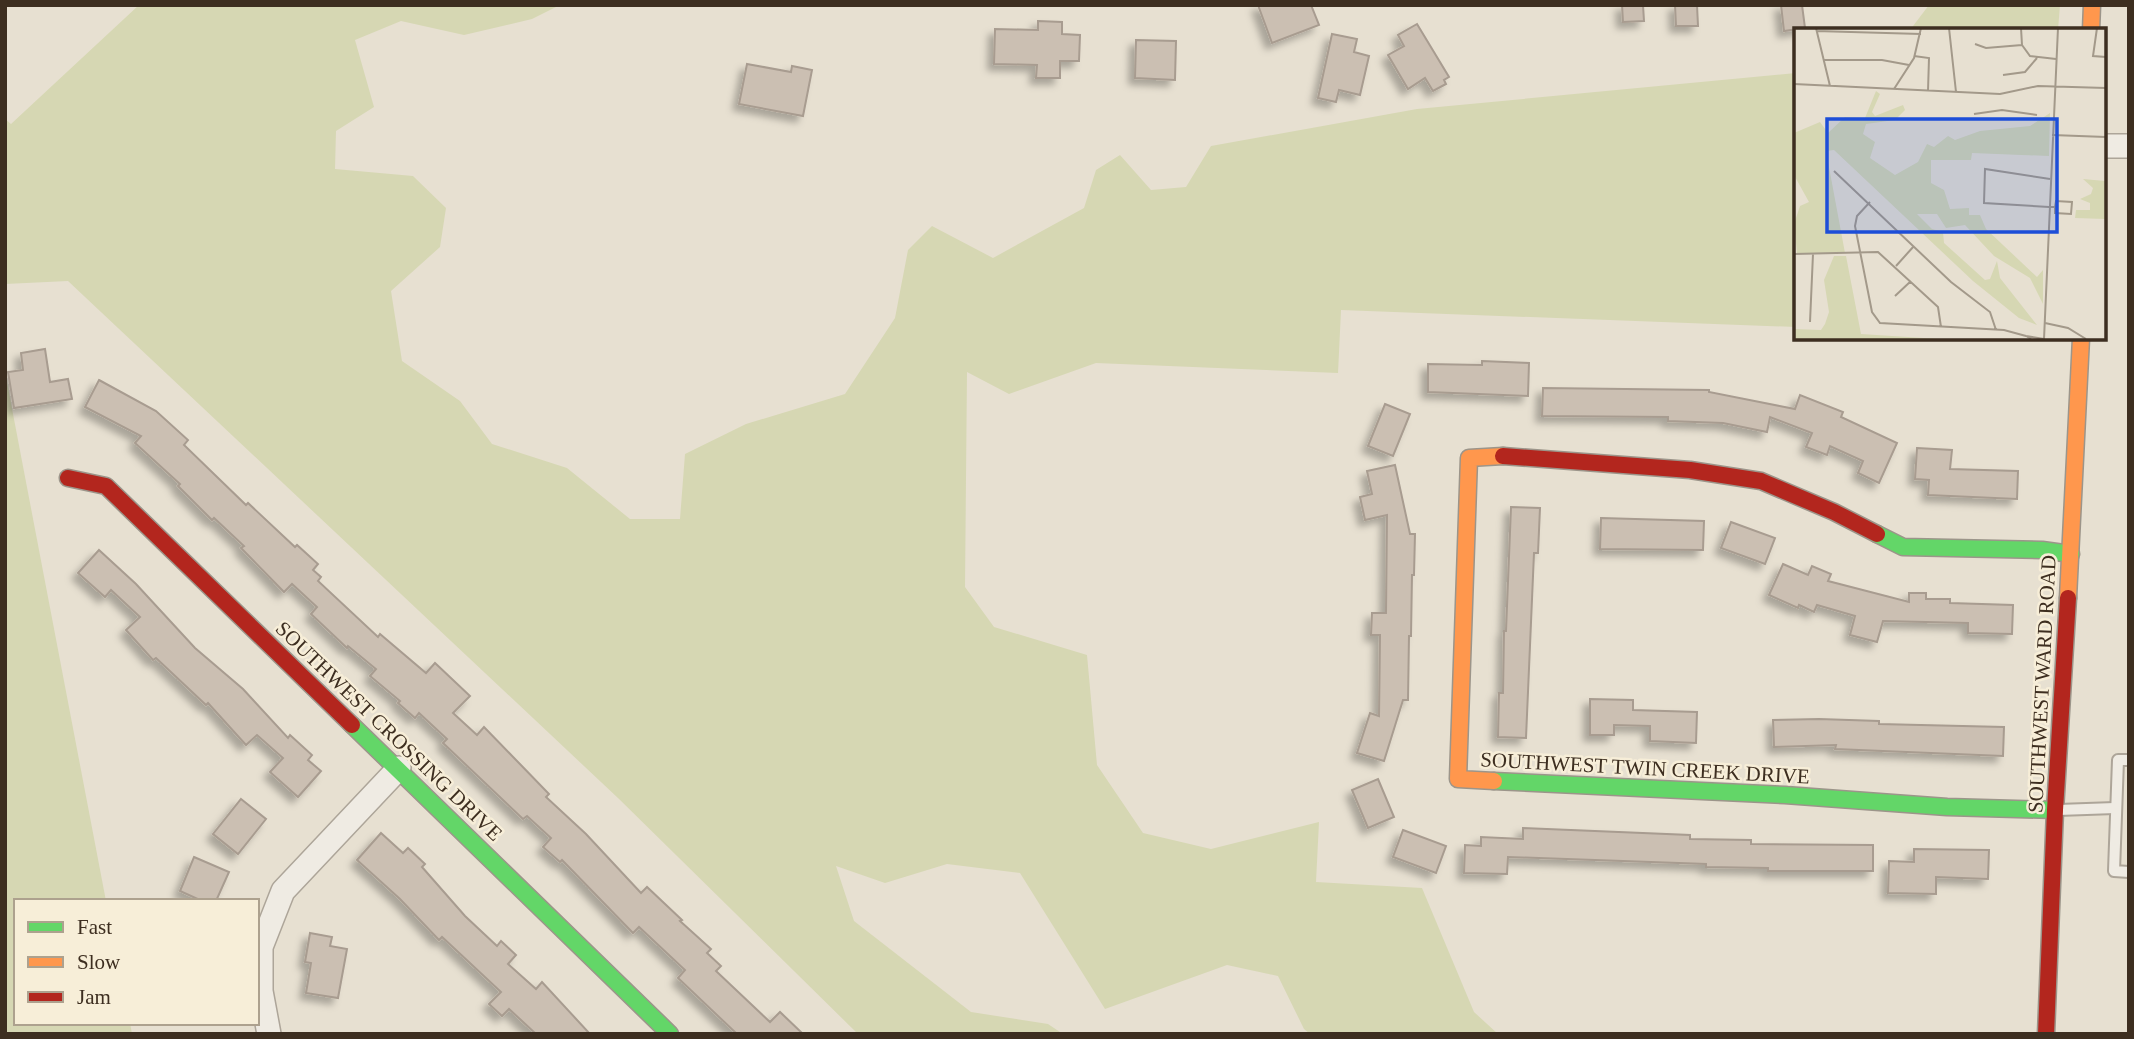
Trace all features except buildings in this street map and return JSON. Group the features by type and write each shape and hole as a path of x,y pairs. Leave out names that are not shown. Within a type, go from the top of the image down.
{"street":[{"path":"2091,28 2092,5"},
{"path":"2106,146 2129,146"},
{"name":"SOUTHWEST WARD ROAD","path":"2046,1034 2055,810 2081,340"},
{"name":"SOUTHWEST TWIN CREEK DRIVE","path":"2055,810 1947,807 1785,795 1458,779 1469,458 1509,456 1690,470 1761,481 1834,512 1903,547 2042,550 2071,554"},
{"name":"SOUTHWEST CROSSING DRIVE","path":"68,478 106,486 670,1034"},
{"path":"269,1034 261,991 261,947 283,891 398,768"}],"lane":[{"path":"2129,760 2118,760 2114,871 2129,872"},
{"path":"2055,810 2115,808"}],"green space":[{"path":"139,5 560,5 532,19 464,35 401,21 355,40 374,107 336,131 335,169 413,176 446,208 440,247 391,291 402,361 460,401 492,444 567,468 630,519 680,519 685,454 746,424 845,394 895,318 908,250 932,226 993,258 1084,208 1096,170 1120,155 1151,190 1186,187 1211,146 1417,109 1794,73 1794,327 1341,310 1338,373 1096,363 1009,394 967,372 965,587 994,627 1087,655 1097,765 1143,833 1211,849 1319,822 1316,882 1422,888 1474,1012 1498,1034 1310,1034 1304,1029 1278,976 1227,965 1105,1009 1020,873 947,864 885,883 836,866 854,921 971,1012 1048,1024 1063,1034 858,1034 618,798 68,281 5,284 5,119 11,124"},
{"path":"1929,5 2060,5 2058,28 1912,28"},
{"path":"5,372 106,899 14,899 14,1025 130,1025 132,1034 5,1034"}],"traffic: fast":[{"path":"1877,534 1903,547 2042,550 2071,554"},
{"path":"352,725 670,1034"},
{"path":"1494,781 1785,795 1947,807 2055,810"}],"traffic: slow":[{"path":"2091,28 2092,5"},
{"path":"2068,598 2081,340"},
{"path":"1494,781 1458,779 1469,458 1503,456"}],"traffic: jam":[{"path":"1503,456 1690,470 1761,481 1834,512 1877,534"},
{"path":"68,478 106,486 352,725"},
{"path":"2046,1034 2055,810 2068,598"}]}
